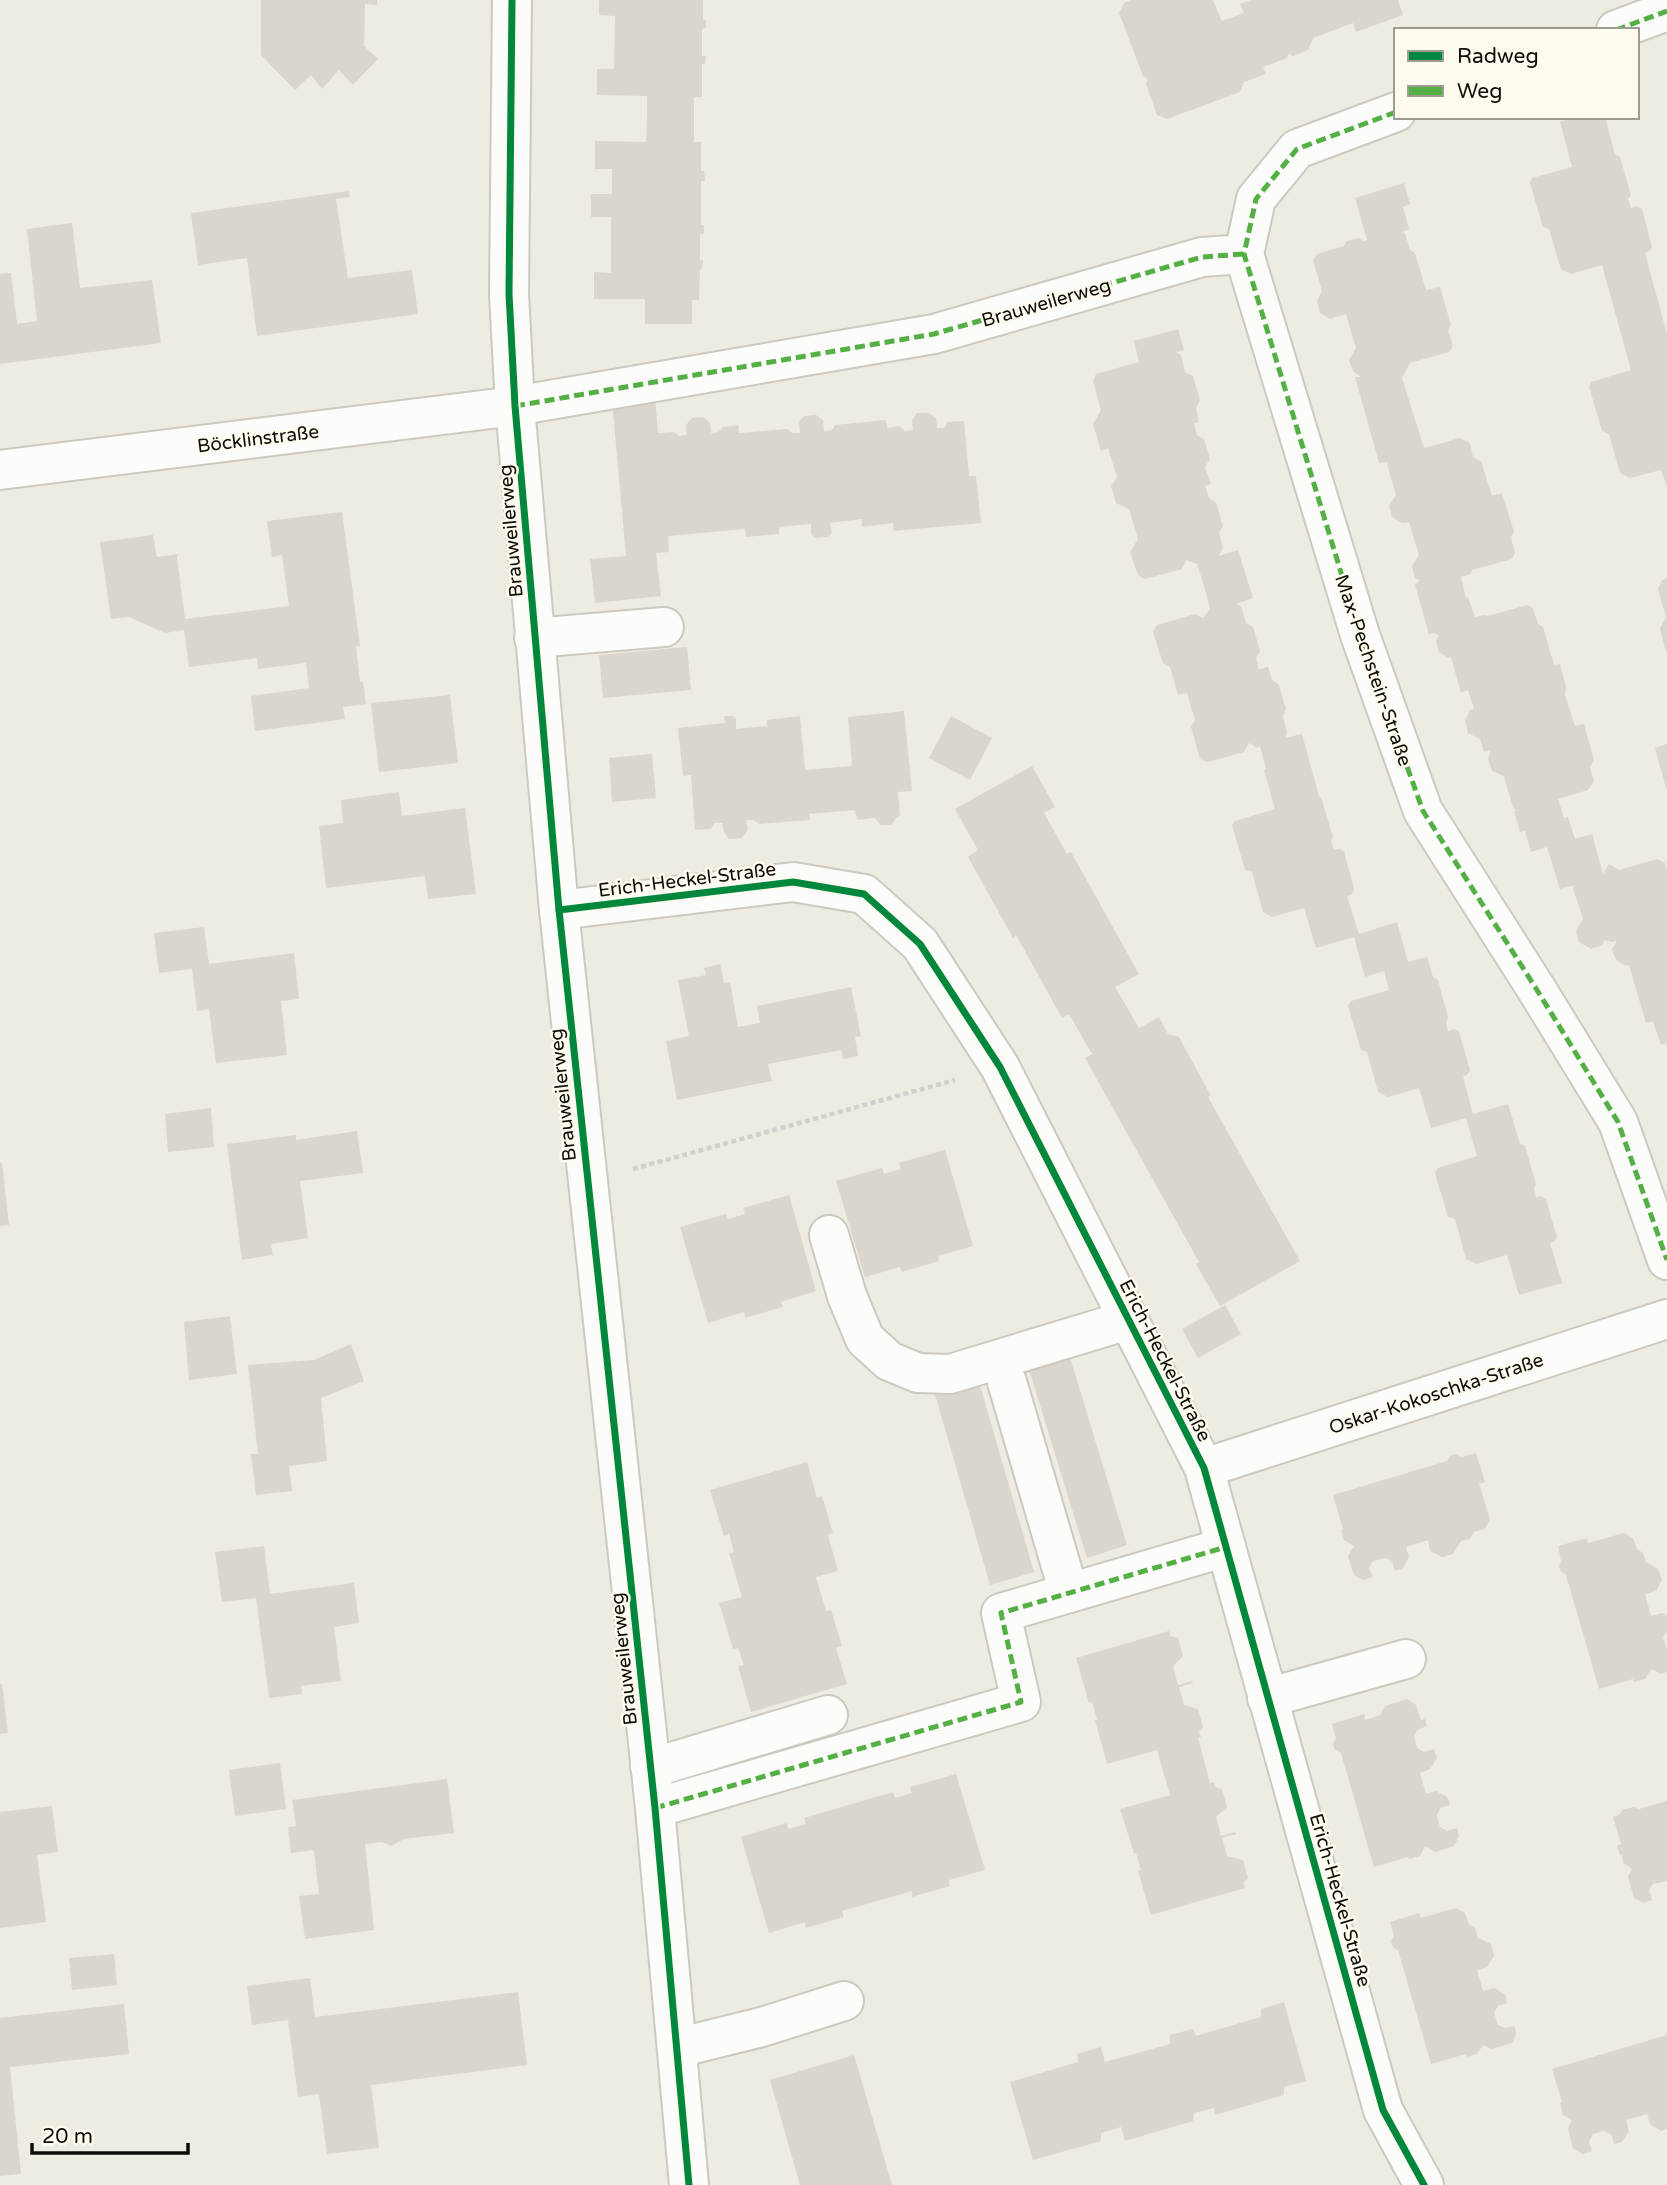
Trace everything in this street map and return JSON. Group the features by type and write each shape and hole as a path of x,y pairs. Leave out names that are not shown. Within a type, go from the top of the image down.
{"street":[{"name":"Brauweilerweg","path":"512,0 509,294 515,406 559,909 655,1808 689,2185"},
{"path":"1621,28 1667,10"},
{"name":"Max-Pechstein-Straße","path":"1394,113 1297,149 1256,199 1244,254 1360,635 1423,811 1538,990 1618,1122 1667,1260"},
{"name":"Brauweilerweg","path":"515,406 934,334 1202,257 1244,254"},
{"name":"Böcklinstraße","path":"0,470 515,406"},
{"path":"534,638 664,627"},
{"name":"Erich-Heckel-Straße","path":"559,909 793,882 863,894 920,944 1000,1068 1204,1468 1383,2110 1424,2185"},
{"path":"829,1235 847,1296 865,1339 889,1362 918,1374 950,1374 1128,1320"},
{"name":"Oskar-Kokoschka-Straße","path":"1204,1468 1667,1319"},
{"path":"1007,1382 1069,1593"},
{"path":"655,1808 1021,1702 1001,1613 1226,1547"},
{"path":"1267,1698 1406,1659"},
{"path":"650,1766 665,1764 828,1715"},
{"path":"677,2048 762,2027 844,2001"}],"path":[{"path":"587,1182 1000,1068"}],"building":[{"path":"261,0 377,0 377,5 365,4 364,46 378,59 353,85 339,70 322,89 311,75 295,90 261,55"},
{"path":"599,0 703,0 703,20 706,20 706,28 702,29 702,56 706,56 705,64 702,64 702,97 694,97 694,142 701,142 701,171 704,171 705,181 701,181 701,225 704,225 704,234 700,234 700,260 703,260 699,300 692,300 692,324 645,324 645,299 594,299 594,272 611,273 611,217 591,217 591,194 612,194 612,169 595,169 595,141 646,142 647,119 647,96 597,95 597,69 614,69 615,16 599,15"},
{"path":"1131,0 1213,0 1222,21 1244,13 1240,4 1251,0 1398,0 1403,15 1356,32 1353,23 1313,38 1308,50 1293,56 1289,54 1287,58 1263,67 1266,74 1244,82 1240,92 1167,119 1157,115 1146,84 1148,79 1143,76 1119,13 1124,3"},
{"path":"1570,119 1606,119 1615,154 1620,157 1631,195 1628,199 1631,208 1636,206 1642,209 1652,247 1645,253 1667,334 1667,487 1661,470 1630,478 1620,473 1609,434 1602,431 1589,387 1591,382 1631,370 1602,265 1571,274 1561,269 1549,229 1543,227 1530,183 1532,178 1572,167 1560,122"},
{"path":"1404,183 1410,204 1403,207 1409,229 1402,232 1405,233 1410,250 1415,253 1426,290 1440,287 1451,325 1448,331 1453,346 1449,352 1410,363 1402,378 1411,407 1424,448 1460,438 1470,443 1473,457 1481,461 1492,496 1502,493 1514,532 1511,538 1515,553 1512,559 1472,570 1471,574 1461,577 1466,598 1468,597 1475,617 1527,605 1533,608 1538,624 1543,627 1554,665 1560,664 1566,687 1565,695 1575,726 1584,724 1594,760 1590,767 1594,781 1588,790 1558,799 1564,818 1568,817 1575,839 1592,834 1603,874 1609,864 1619,870 1657,859 1665,863 1667,1043 1661,1045 1653,1021 1646,1023 1629,965 1616,960 1612,949 1617,941 1605,940 1602,945 1591,949 1579,942 1576,931 1583,919 1573,888 1575,885 1560,889 1547,847 1531,852 1525,831 1520,832 1514,811 1517,810 1513,808 1504,776 1492,771 1488,759 1491,750 1484,752 1480,739 1468,733 1465,721 1470,710 1474,709 1468,690 1461,693 1451,657 1439,652 1436,641 1439,636 1429,634 1415,585 1420,580 1415,578 1412,566 1419,555 1409,522 1402,523 1392,517 1389,506 1396,495 1388,462 1379,463 1355,377 1361,377 1353,371 1349,360 1356,348 1346,314 1330,319 1320,313 1317,301 1322,291 1313,260 1317,254 1344,246 1346,241 1359,238 1367,240 1355,198"},
{"path":"349,191 350,197 336,199 348,278 412,270 418,314 257,336 247,258 198,265 191,213"},
{"path":"72,223 80,288 152,280 161,343 0,364 0,274 11,273 17,324 37,321 27,229"},
{"path":"1178,329 1184,350 1176,352 1181,355 1185,372 1193,376 1200,400 1196,408 1199,422 1194,423 1197,435 1204,439 1210,459 1205,467 1211,484 1205,486 1209,498 1216,503 1223,526 1219,533 1223,548 1219,556 1238,550 1253,598 1236,604 1241,606 1246,623 1253,627 1260,651 1256,658 1259,669 1268,667 1272,680 1279,685 1286,709 1283,716 1287,733 1285,738 1302,734 1333,837 1331,841 1334,850 1344,851 1354,889 1352,894 1347,896 1359,934 1397,922 1408,962 1427,957 1433,977 1438,980 1448,1017 1448,1031 1454,1029 1459,1032 1470,1070 1463,1076 1473,1114 1508,1104 1520,1144 1525,1146 1536,1184 1536,1197 1546,1199 1557,1237 1550,1243 1562,1283 1519,1295 1507,1255 1476,1264 1466,1259 1455,1219 1448,1217 1435,1173 1438,1168 1477,1156 1466,1118 1431,1128 1419,1088 1388,1097 1378,1092 1367,1052 1361,1050 1348,1006 1351,1001 1389,990 1384,971 1365,977 1354,937 1316,948 1304,908 1272,917 1263,912 1252,872 1245,870 1232,825 1235,821 1275,809 1260,746 1257,748 1249,743 1244,752 1208,762 1200,759 1191,727 1195,720 1187,693 1178,695 1170,667 1163,663 1153,632 1157,625 1195,614 1203,618 1210,609 1197,564 1186,560 1182,569 1145,579 1138,575 1130,552 1138,539 1129,509 1116,503 1111,486 1117,477 1108,448 1101,451 1093,424 1101,410 1093,381 1096,374 1139,362 1134,341"},
{"path":"655,397 658,433 674,432 679,436 687,435 686,425 692,418 703,417 710,423 711,433 718,432 723,427 738,425 739,433 787,429 792,433 800,433 799,422 804,416 816,415 823,420 824,431 832,430 835,425 886,420 887,428 900,426 905,431 913,430 912,420 917,413 929,413 936,418 937,428 944,428 948,422 964,421 969,476 976,476 981,523 894,531 893,523 862,527 862,519 830,523 832,533 828,537 815,538 811,534 811,524 779,527 779,534 746,537 745,529 668,536 669,552 656,553 661,596 595,603 590,559 626,556 612,401"},
{"path":"342,512 360,646 356,646 360,682 363,682 366,704 343,707 345,719 255,731 251,696 309,688 306,663 258,669 257,658 189,667 184,630 165,633 129,617 111,619 100,542 153,535 157,557 178,554 185,619 289,606 282,555 272,557 267,521"},
{"path":"1667,579 1666,651 1660,629 1666,617 1658,589 1662,580"},
{"path":"687,647 691,690 603,698 599,655"},
{"path":"450,695 458,763 379,772 371,703"},
{"path":"904,711 912,791 898,792 900,816 891,825 881,825 875,818 857,820 855,810 809,814 810,820 759,824 754,820 746,820 748,830 742,838 729,839 722,823 714,823 711,829 695,830 691,775 683,776 678,728 725,723 724,716 736,718 736,729 767,726 767,720 800,716 805,770 852,766 848,717"},
{"path":"951,716 992,738 970,780 929,758"},
{"path":"1667,744 1667,788 1666,788 1655,748"},
{"path":"652,754 656,798 612,802 609,758"},
{"path":"1032,766 1055,807 1044,813 1067,854 1071,852 1139,974 1115,987 1139,1028 1159,1017 1168,1034 1179,1037 1211,1096 1208,1097 1300,1261 1220,1306 1196,1264 1199,1262 1085,1058 1092,1054 1069,1014 1062,1018 1016,935 1013,938 968,857 978,850 955,809"},
{"path":"399,792 402,816 465,808 476,894 428,899 425,876 326,888 319,826 343,823 341,800"},
{"path":"204,927 209,964 294,953 299,999 281,1001 287,1055 216,1063 209,1009 197,1011 192,969 159,973 154,933"},
{"path":"720,964 724,983 730,982 738,1027 760,1023 757,1006 851,987 861,1036 855,1037 858,1056 843,1059 841,1050 768,1064 772,1081 677,1100 666,1041 689,1036 678,980 706,975 704,968"},
{"path":"211,1108 214,1147 168,1152 165,1114"},
{"path":"357,1131 363,1173 300,1181 308,1238 271,1244 273,1255 242,1260 227,1144 296,1135 296,1140"},
{"path":"945,1150 973,1246 938,1256 939,1261 902,1272 900,1267 865,1277 836,1181 882,1168 884,1174 901,1169 899,1163"},
{"path":"0,1163 9,1225 0,1226"},
{"path":"789,1195 816,1291 781,1302 783,1307 745,1318 744,1312 708,1323 680,1227 726,1214 728,1219 745,1214 743,1208"},
{"path":"1225,1305 1241,1334 1198,1358 1182,1329"},
{"path":"230,1316 237,1374 189,1380 184,1322"},
{"path":"351,1344 364,1381 321,1398 327,1461 289,1466 292,1491 256,1495 251,1454 258,1454 248,1365 314,1360"},
{"path":"1069,1354 1127,1545 1087,1558 1028,1366"},
{"path":"978,1378 1034,1572 990,1585 934,1391"},
{"path":"1476,1453 1485,1482 1479,1484 1490,1519 1485,1529 1474,1532 1470,1539 1461,1541 1453,1554 1442,1557 1430,1551 1428,1540 1406,1547 1409,1557 1403,1568 1395,1571 1392,1561 1385,1558 1373,1561 1369,1568 1373,1577 1363,1580 1354,1575 1348,1556 1354,1546 1344,1540 1333,1495 1447,1461 1450,1456 1456,1454 1462,1457"},
{"path":"807,1462 817,1498 822,1496 833,1533 828,1535 838,1571 816,1577 826,1611 831,1610 842,1646 836,1648 847,1684 751,1712 738,1666 744,1665 738,1648 733,1649 719,1603 742,1597 729,1553 734,1552 729,1534 724,1536 710,1490"},
{"path":"1624,1533 1633,1538 1646,1562 1658,1569 1662,1580 1656,1591 1645,1594 1651,1616 1662,1613 1667,1616 1667,1630 1663,1637 1667,1650 1667,1672 1661,1674 1651,1669 1645,1679 1634,1682 1633,1679 1599,1689 1566,1575 1559,1567 1561,1561 1558,1546 1587,1538 1588,1543"},
{"path":"264,1546 270,1594 354,1583 359,1623 334,1627 341,1681 301,1686 302,1694 269,1698 256,1598 222,1602 215,1552"},
{"path":"1169,1631 1171,1636 1178,1638 1183,1656 1173,1666 1178,1685 1192,1681 1193,1683 1179,1687 1184,1705 1198,1709 1203,1727 1199,1732 1201,1737 1198,1738 1210,1783 1214,1782 1216,1787 1222,1789 1227,1807 1216,1817 1221,1836 1235,1832 1236,1834 1222,1838 1227,1856 1243,1860 1248,1878 1243,1883 1245,1888 1151,1915 1138,1871 1141,1870 1120,1809 1170,1795 1157,1750 1107,1764 1092,1702 1089,1703 1076,1658"},
{"path":"0,1684 8,1733 0,1734"},
{"path":"1407,1699 1416,1705 1421,1720 1425,1719 1427,1726 1417,1730 1414,1736 1417,1748 1424,1752 1434,1749 1437,1758 1430,1769 1420,1773 1426,1794 1436,1791 1447,1797 1450,1805 1440,1808 1437,1815 1440,1827 1447,1831 1457,1828 1459,1836 1454,1846 1435,1852 1425,1846 1420,1856 1374,1867 1341,1753 1335,1750 1333,1744 1336,1738 1332,1724 1364,1714 1365,1720 1380,1715 1385,1706"},
{"path":"280,1763 286,1809 235,1816 229,1770"},
{"path":"956,1774 985,1870 949,1880 950,1886 912,1897 912,1891 842,1911 844,1917 806,1928 805,1922 769,1933 741,1837 787,1823 788,1829 806,1824 804,1818 893,1792 895,1798 912,1793 910,1787"},
{"path":"447,1779 454,1833 404,1839 391,1846 382,1842 365,1844 374,1930 305,1939 299,1896 319,1894 314,1850 291,1853 288,1827 296,1826 292,1800"},
{"path":"1667,1801 1667,1881 1653,1884 1649,1890 1652,1900 1643,1903 1634,1898 1628,1877 1632,1869 1623,1863 1620,1855 1617,1846 1621,1844 1613,1817 1619,1815 1622,1810 1634,1807 1639,1809"},
{"path":"52,1806 58,1852 37,1855 46,1922 0,1928 0,1812"},
{"path":"1456,1908 1465,1913 1478,1938 1491,1944 1494,1956 1487,1967 1477,1970 1483,1991 1494,1988 1505,1994 1507,2003 1498,2006 1494,2013 1498,2025 1505,2028 1515,2026 1516,2034 1512,2043 1491,2049 1483,2045 1477,2054 1467,2057 1466,2054 1431,2064 1398,1950 1393,1947 1391,1941 1394,1936 1390,1922 1419,1913 1421,1918"},
{"path":"114,1954 117,1985 72,1990 69,1958"},
{"path":"310,1978 315,2017 518,1992 527,2065 371,2085 379,2148 327,2154 319,2094 298,2097 288,2020 252,2025 247,1986"},
{"path":"1284,2002 1306,2081 1284,2087 1284,2095 1215,2115 1214,2108 1194,2113 1193,2121 1125,2141 1121,2127 1101,2133 1101,2141 1033,2160 1010,2082 1078,2062 1077,2054 1101,2047 1105,2062 1170,2044 1170,2035 1193,2029 1196,2036 1261,2017 1261,2009"},
{"path":"124,2004 129,2054 10,2067 21,2174 0,2176 0,2018"},
{"path":"1667,2035 1667,2129 1661,2131 1650,2124 1647,2114 1626,2120 1629,2131 1622,2142 1614,2144 1612,2135 1604,2131 1593,2134 1589,2142 1592,2151 1583,2154 1573,2148 1568,2129 1572,2120 1563,2115 1552,2069"},
{"path":"854,2055 892,2185 800,2185 770,2080"}],"marked path":[{"path":"1621,28 1667,11"},
{"path":"1394,113 1297,149 1256,199 1244,254 1360,635 1423,811 1618,1122 1667,1260"},
{"path":"515,406 934,334 1202,257 1244,254"},
{"path":"655,1808 1021,1702 1001,1613 1226,1547"}],"cycle path":[{"path":"512,0 509,294 515,406 559,910 655,1808 689,2185"},
{"path":"559,910 793,882 864,894 920,944 1000,1067 1204,1468 1383,2110 1424,2185"}]}
